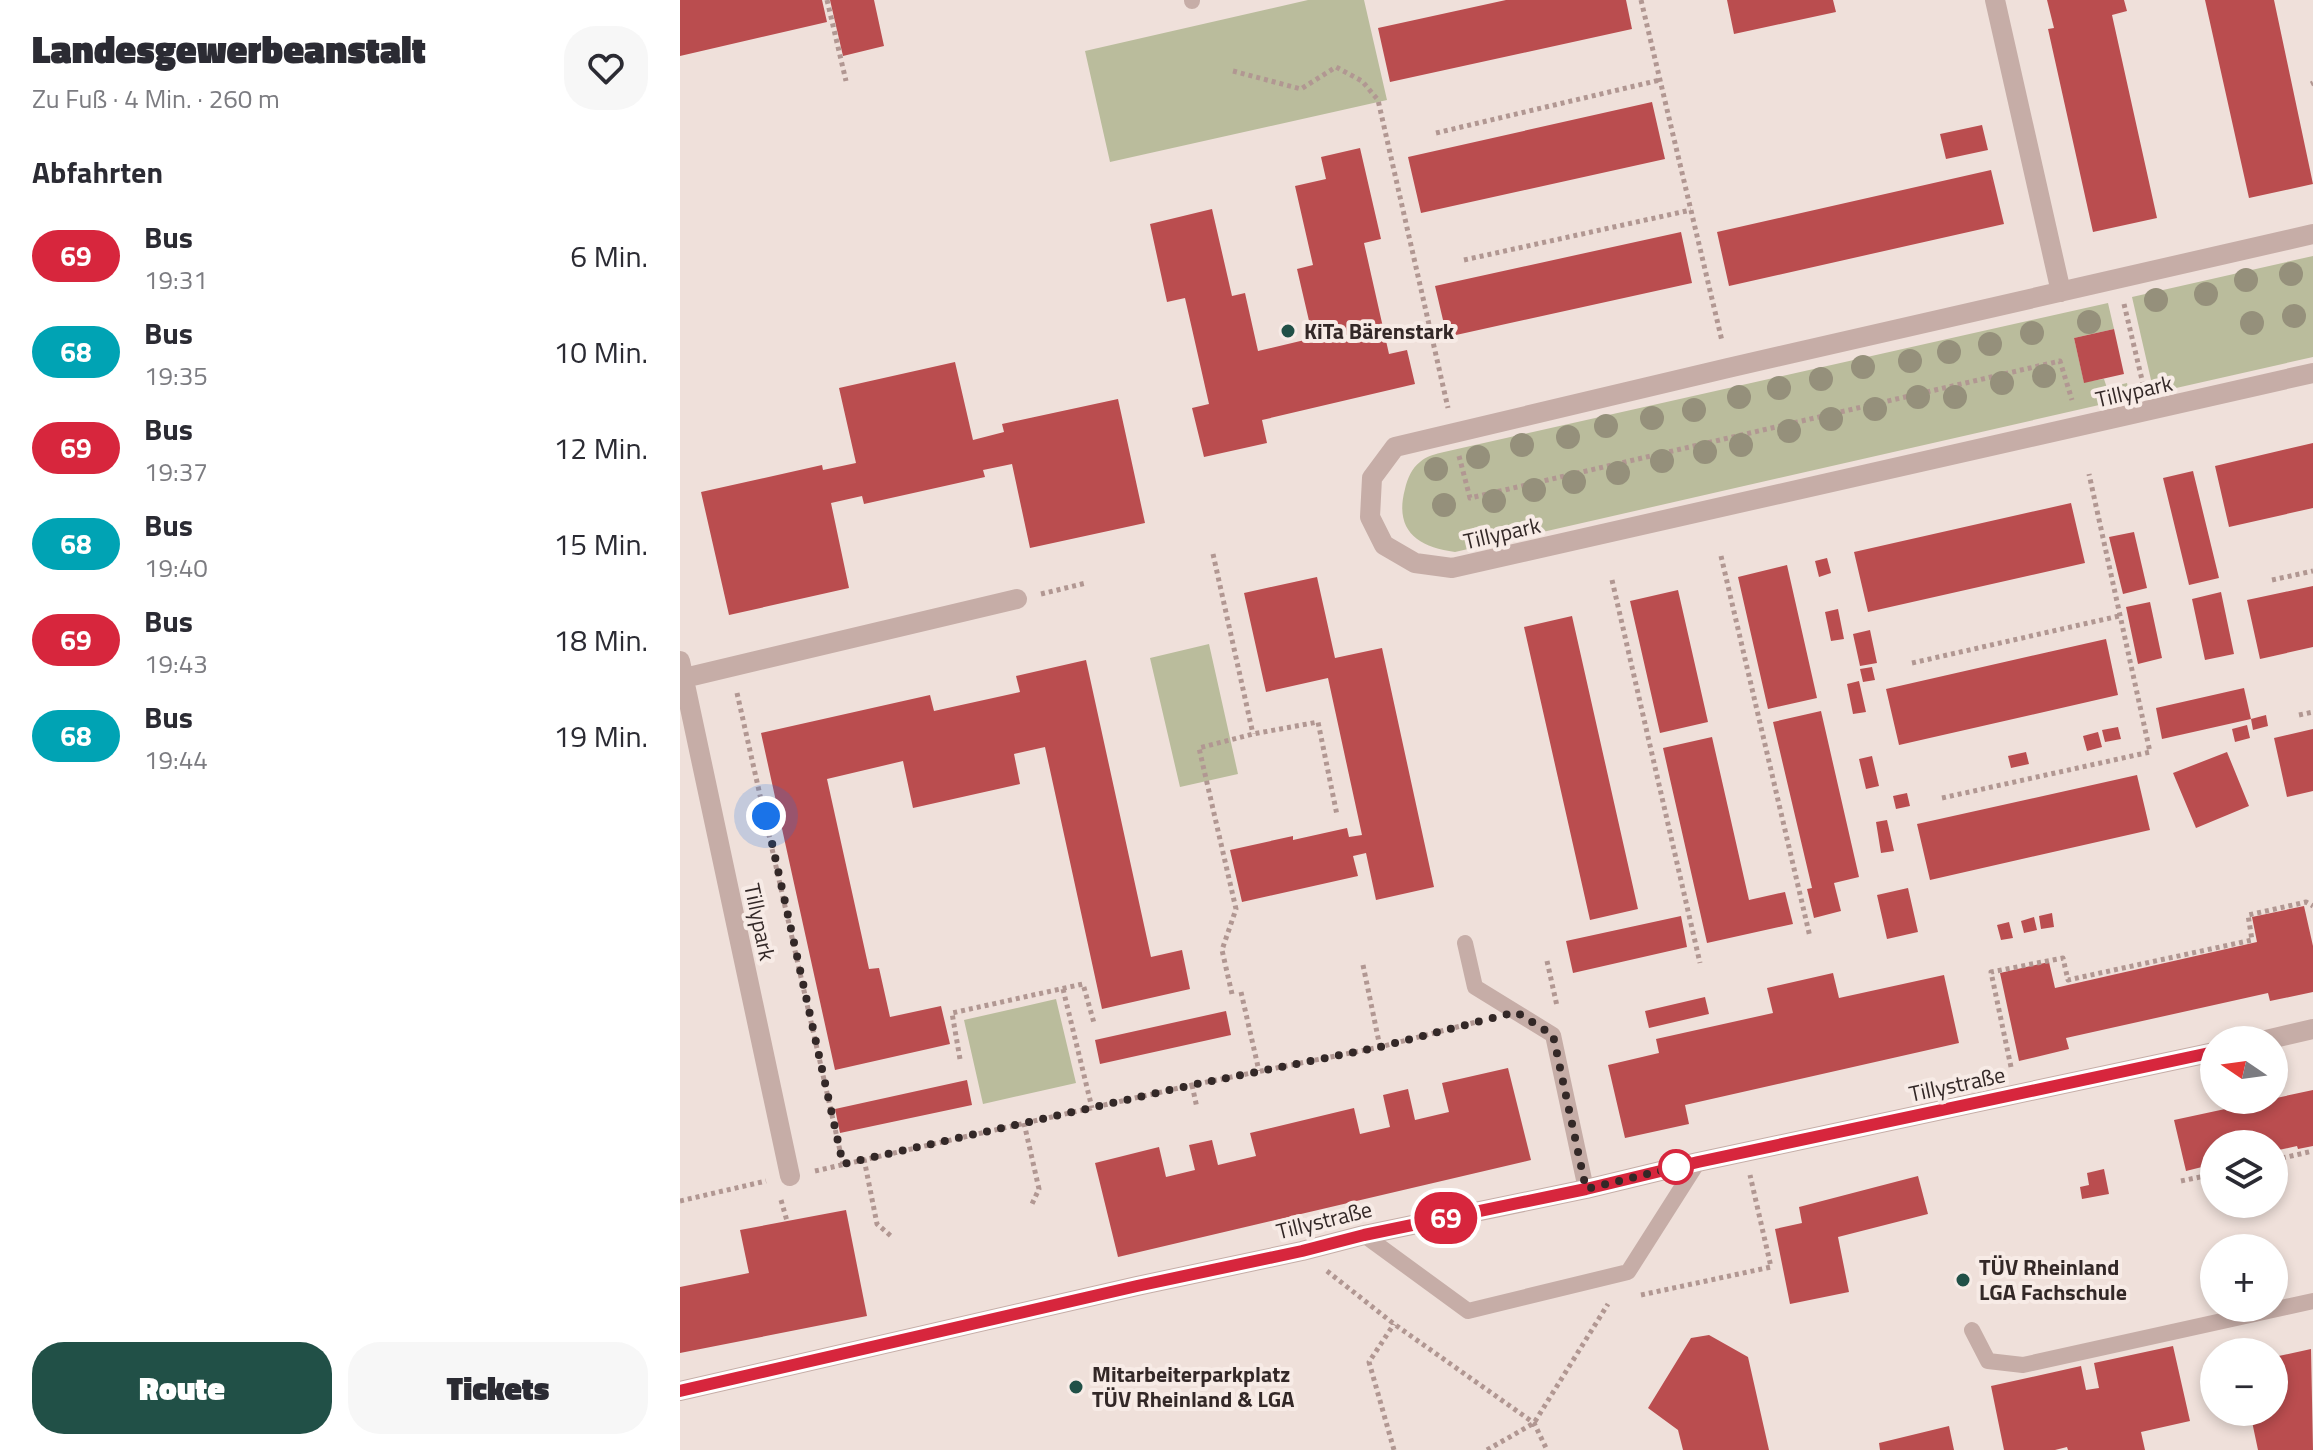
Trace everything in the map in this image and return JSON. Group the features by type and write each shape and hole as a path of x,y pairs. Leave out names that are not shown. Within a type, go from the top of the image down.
{"street":[{"path":"1995,0 2061,292"},
{"name":"Tillypark","path":"2313,234 1395,447 1372,478 1370,517 1384,545 1415,563 1452,568 2313,373"},
{"name":"Tillypark","path":"790,1176 681,672 731,667 1017,599"},
{"path":"2288,1035 2313,1029"},
{"name":"Tillystraße","path":"680,1391 1364,1235 2200,1055"}],"lane":[{"path":"1465,943 1475,987 1553,1035 1586,1189"},
{"path":"1364,1235 1468,1311 1628,1272 1698,1162"},
{"path":"1972,1330 1988,1361 2023,1365 2313,1301"}],"path":[{"path":"827,0 846,81"},
{"path":"1641,0 1720,331"},
{"path":"1233,71 1301,89 1336,67 1362,81 1378,100 1470,498 2060,361 2081,428"},
{"path":"1436,133 1660,80"},
{"path":"1464,260 1691,210"},
{"path":"2118,279 2149,412"},
{"path":"1942,798 2150,752 2089,474"},
{"path":"1213,554 1253,734"},
{"path":"1721,556 1810,937"},
{"path":"2272,580 2313,571"},
{"path":"1612,580 1700,963"},
{"path":"1017,599 1086,583"},
{"path":"1912,663 2119,616"},
{"path":"731,667 843,1164"},
{"path":"2299,715 2313,712"},
{"path":"1232,994 1222,950 1236,909 1199,748 1318,722 1337,815"},
{"path":"2017,1096 1991,972 2063,958 2068,980 2252,940 2248,915 2306,902 2313,906"},
{"path":"1547,961 1557,1006"},
{"path":"1363,965 1380,1047"},
{"path":"960,1059 952,1013 1083,984 1094,1023"},
{"path":"1063,989 1092,1108"},
{"path":"1241,992 1259,1071"},
{"path":"680,1201 1192,1085 1380,1047 1516,1012"},
{"path":"1192,1085 1197,1108"},
{"path":"1024,1123 1039,1189 1032,1204"},
{"path":"2288,1157 2313,1151"},
{"path":"1639,1295 1771,1267 1745,1152"},
{"path":"864,1159 877,1224 891,1236"},
{"path":"2181,1181 2200,1177"},
{"path":"1302,1251 1394,1324 1534,1423 1547,1450"},
{"path":"1487,1450 1534,1423 1628,1272"},
{"path":"1394,1324 1369,1362 1394,1450"}],"green space":[{"path":"1308,0 1364,0 1387,100 1110,162 1085,51"},
{"path":"2313,256 2313,357 2154,393 2132,297"},
{"path":"2108,303 2114,329 2074,338 2084,382 2104,379 2107,388 2127,383 2130,398 1455,552 1420,541 1406,526 1402,503 1406,485 1417,464 1434,454"},
{"path":"1209,644 1238,774 1180,787 1150,658"},
{"path":"1056,999 1076,1083 983,1104 964,1020"}],"building":[{"path":"680,0 822,0 827,22 680,56"},
{"path":"830,0 874,0 884,46 843,56"},
{"path":"1506,0 1626,0 1632,29 1390,82 1378,28"},
{"path":"1727,0 1833,0 1836,12 1734,34"},
{"path":"2047,0 2124,0 2127,11 2112,15 2157,218 2093,232 2048,29 2054,28"},
{"path":"2205,0 2274,0 2313,184 2249,198"},
{"path":"1652,102 1665,159 1421,213 1408,157"},
{"path":"1982,125 1988,150 1946,159 1940,134"},
{"path":"1360,148 1381,239 1364,243 1389,354 1407,350 1415,384 1262,420 1267,443 1204,457 1192,408 1209,404 1185,298 1167,302 1150,224 1212,209 1232,296 1245,293 1258,351 1313,338 1297,269 1313,265 1295,186 1326,179 1321,157"},
{"path":"1991,170 2004,224 1729,286 1717,232"},
{"path":"1681,232 1692,283 1447,337 1435,286"},
{"path":"2114,329 2124,374 2084,383 2074,338"},
{"path":"955,362 973,440 1004,432 1002,424 1118,399 1145,523 1030,548 1012,464 983,470 985,477 864,504 862,496 831,503 849,588 729,615 701,492 822,465 823,470 856,463 839,388"},
{"path":"2313,443 2313,508 2229,527 2215,466"},
{"path":"2193,471 2219,578 2189,585 2163,478"},
{"path":"2071,503 2085,563 1868,612 1854,552"},
{"path":"2134,532 2147,588 2123,594 2109,537"},
{"path":"1827,558 1831,573 1819,577 1815,561"},
{"path":"1787,565 1817,698 1768,709 1738,577"},
{"path":"1317,577 1335,658 1382,648 1434,887 1376,900 1366,853 1353,856 1358,876 1242,902 1230,850 1347,828 1349,837 1362,835 1328,678 1266,692 1244,593"},
{"path":"2313,586 2313,647 2260,659 2247,600"},
{"path":"1678,590 1708,722 1660,733 1630,601"},
{"path":"2221,592 2234,654 2205,660 2192,599"},
{"path":"2150,602 2162,658 2138,664 2126,607"},
{"path":"1838,609 1844,639 1831,641 1825,612"},
{"path":"1572,616 1638,909 1590,920 1524,627"},
{"path":"1870,630 1877,663 1860,666 1853,634"},
{"path":"2106,639 2118,695 1899,745 1886,689"},
{"path":"1086,660 1151,957 1182,950 1190,989 1102,1009 1045,747 1014,754 1020,784 913,808 903,761 827,779 869,969 879,968 890,1017 941,1006 950,1044 835,1070 761,733 930,695 934,711 1020,692 1016,676"},
{"path":"1872,667 1875,680 1863,682 1860,669"},
{"path":"1859,681 1866,712 1853,714 1847,684"},
{"path":"2244,688 2251,719 2162,739 2156,708"},
{"path":"1821,711 1859,877 1834,883 1841,911 1814,918 1807,889 1812,888 1773,722"},
{"path":"2266,715 2268,726 2253,730 2251,719"},
{"path":"2247,725 2250,738 2235,742 2232,729"},
{"path":"2118,727 2121,739 2105,742 2102,730"},
{"path":"2313,729 2313,791 2287,797 2274,738"},
{"path":"2098,732 2102,747 2087,751 2083,736"},
{"path":"1712,737 1749,900 1785,892 1793,924 1707,943 1663,748"},
{"path":"2026,752 2029,764 2011,768 2008,756"},
{"path":"2227,752 2249,806 2196,828 2173,773"},
{"path":"1872,756 1879,786 1866,789 1859,759"},
{"path":"2137,775 2150,830 1930,880 1917,824"},
{"path":"1907,793 1910,806 1896,809 1893,796"},
{"path":"1887,820 1894,851 1881,853 1876,822"},
{"path":"1908,888 1918,932 1887,939 1877,895"},
{"path":"2304,906 2313,946 2313,992 2270,1001 2268,993 2066,1038 2069,1049 2019,1061 2000,973 2049,962 2055,988 2257,942 2252,917"},
{"path":"2052,913 2054,927 2041,929 2039,916"},
{"path":"1681,916 1687,947 1573,973 1566,941"},
{"path":"2034,917 2037,930 2024,933 2021,921"},
{"path":"2009,922 2013,938 2001,940 1997,925"},
{"path":"1833,973 1839,998 1944,975 1959,1043 1685,1105 1689,1124 1625,1138 1608,1065 1659,1053 1656,1039 1773,1013 1767,988"},
{"path":"1705,997 1709,1014 1649,1028 1645,1011"},
{"path":"1226,1011 1231,1035 1100,1064 1095,1040"},
{"path":"1508,1068 1531,1160 1118,1257 1095,1163 1159,1147 1166,1177 1195,1170 1189,1145 1212,1140 1218,1165 1256,1156 1250,1133 1354,1108 1360,1134 1390,1127 1383,1095 1408,1089 1415,1120 1449,1112 1442,1083"},
{"path":"967,1080 972,1105 840,1133 835,1109"},
{"path":"2313,1090 2313,1146 2288,1148 2288,1130 2200,1130 2200,1168 2186,1171 2174,1120 2202,1114 2288,1114 2288,1095"},
{"path":"2104,1169 2109,1194 2082,1199 2080,1187 2089,1185 2087,1173"},
{"path":"1918,1176 1928,1214 1838,1237 1849,1292 1790,1304 1775,1229 1802,1223 1799,1207"},
{"path":"846,1210 867,1316 680,1353 680,1287 749,1273 740,1230"},
{"path":"1709,1335 1748,1357 1769,1450 1683,1450 1678,1430 1648,1408 1691,1338"},
{"path":"2173,1346 2190,1421 2141,1432 2145,1450 2068,1450 2067,1447 2055,1450 2004,1450 1991,1386 2081,1366 2086,1390 2099,1388 2094,1363"},
{"path":"2311,1349 2313,1450 2258,1450 2253,1426 2288,1426 2288,1354"},
{"path":"1949,1426 1954,1450 1880,1450 1879,1443"}],"bus line":[{"name":"69","path":"680,1391 1364,1235 2200,1055"}],"place":[{"name":"KiTa Bärenstark","path":"1288,331"},
{"name":"TÜV Rheinland LGA Fachschule","path":"1963,1280"},
{"name":"Mitarbeiterparkplatz TÜV Rheinland & LGA","path":"1076,1387"}],"route":[{"path":"766,816 843,1164 1192,1085 1380,1047 1516,1012 1553,1035 1586,1189 1676,1167"}]}
